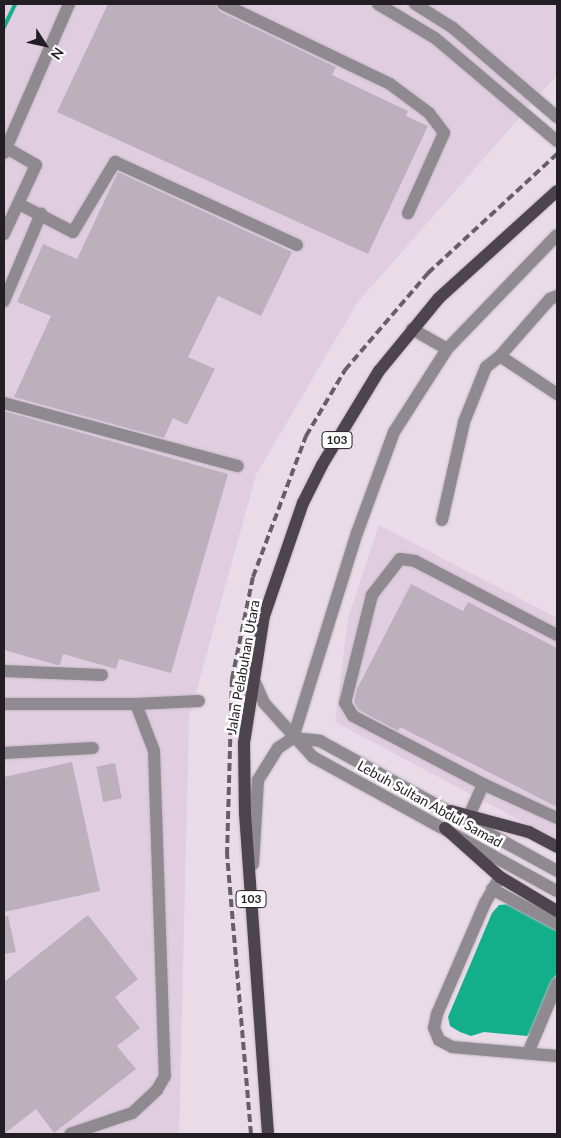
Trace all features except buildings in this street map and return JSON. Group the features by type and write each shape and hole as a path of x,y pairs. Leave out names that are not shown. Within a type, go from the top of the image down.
{"main road":[{"name":"103","path":"495,245 557,181"},
{"path":"495,245 557,191"},
{"name":"Jalan Pelabuhan Utara","path":"267,1128 251,891 244,743 264,616 304,503 353,413 412,329 495,245"},
{"path":"451,811 529,832 557,847"},
{"path":"446,828 500,877 557,911"}],"street":[{"path":"4,234 36,165 5,151 69,4"},
{"path":"223,4 390,84 429,113 444,133 408,213"},
{"path":"378,4 436,38 557,141"},
{"path":"415,4 453,28 557,117"},
{"path":"19,204 73,232 115,162 297,245"},
{"path":"4,301 41,214"},
{"path":"251,891 258,780 278,748 293,738 356,533 394,432 447,349 557,236"},
{"path":"442,520 464,422 486,367 500,356 550,299 557,296"},
{"path":"412,329 447,349"},
{"path":"500,356 557,394"},
{"path":"4,403 238,466"},
{"path":"557,635 415,561 400,559 372,595 345,703 353,716 483,784 557,818"},
{"path":"4,671 102,675"},
{"name":"Lebuh Sultan Abdul Samad","path":"253,678 264,702 293,738 320,761 446,828 557,891"},
{"path":"4,704 136,704 198,701"},
{"path":"70,1134 132,1113 157,1090 165,1076 158,788 154,751 136,704"},
{"name":"Lebuh Sultan Abdul Samad","path":"293,738 320,740 557,871"},
{"path":"4,753 93,748"},
{"path":"469,816 483,784"},
{"path":"500,877 492,889 437,1014 434,1028 439,1040 452,1047 557,1056"},
{"path":"492,889 557,924"},
{"path":"528,1053 557,984"}],"shaded area":[{"path":"4,4 557,4 557,75 357,303 256,475 189,718 179,1134 4,1134"},
{"path":"379,525 557,618 557,840 335,722 348,619"},
{"path":"510,904 557,927 557,972 533,1030 527,1036 484,1032 471,1036 450,1026 448,1017 492,913 499,905"}],"waterway":[{"path":"4,27 15,4"}],"railway":[{"path":"251,1134 227,855 232,679 253,577 306,436 345,370 428,273 557,154"}]}
